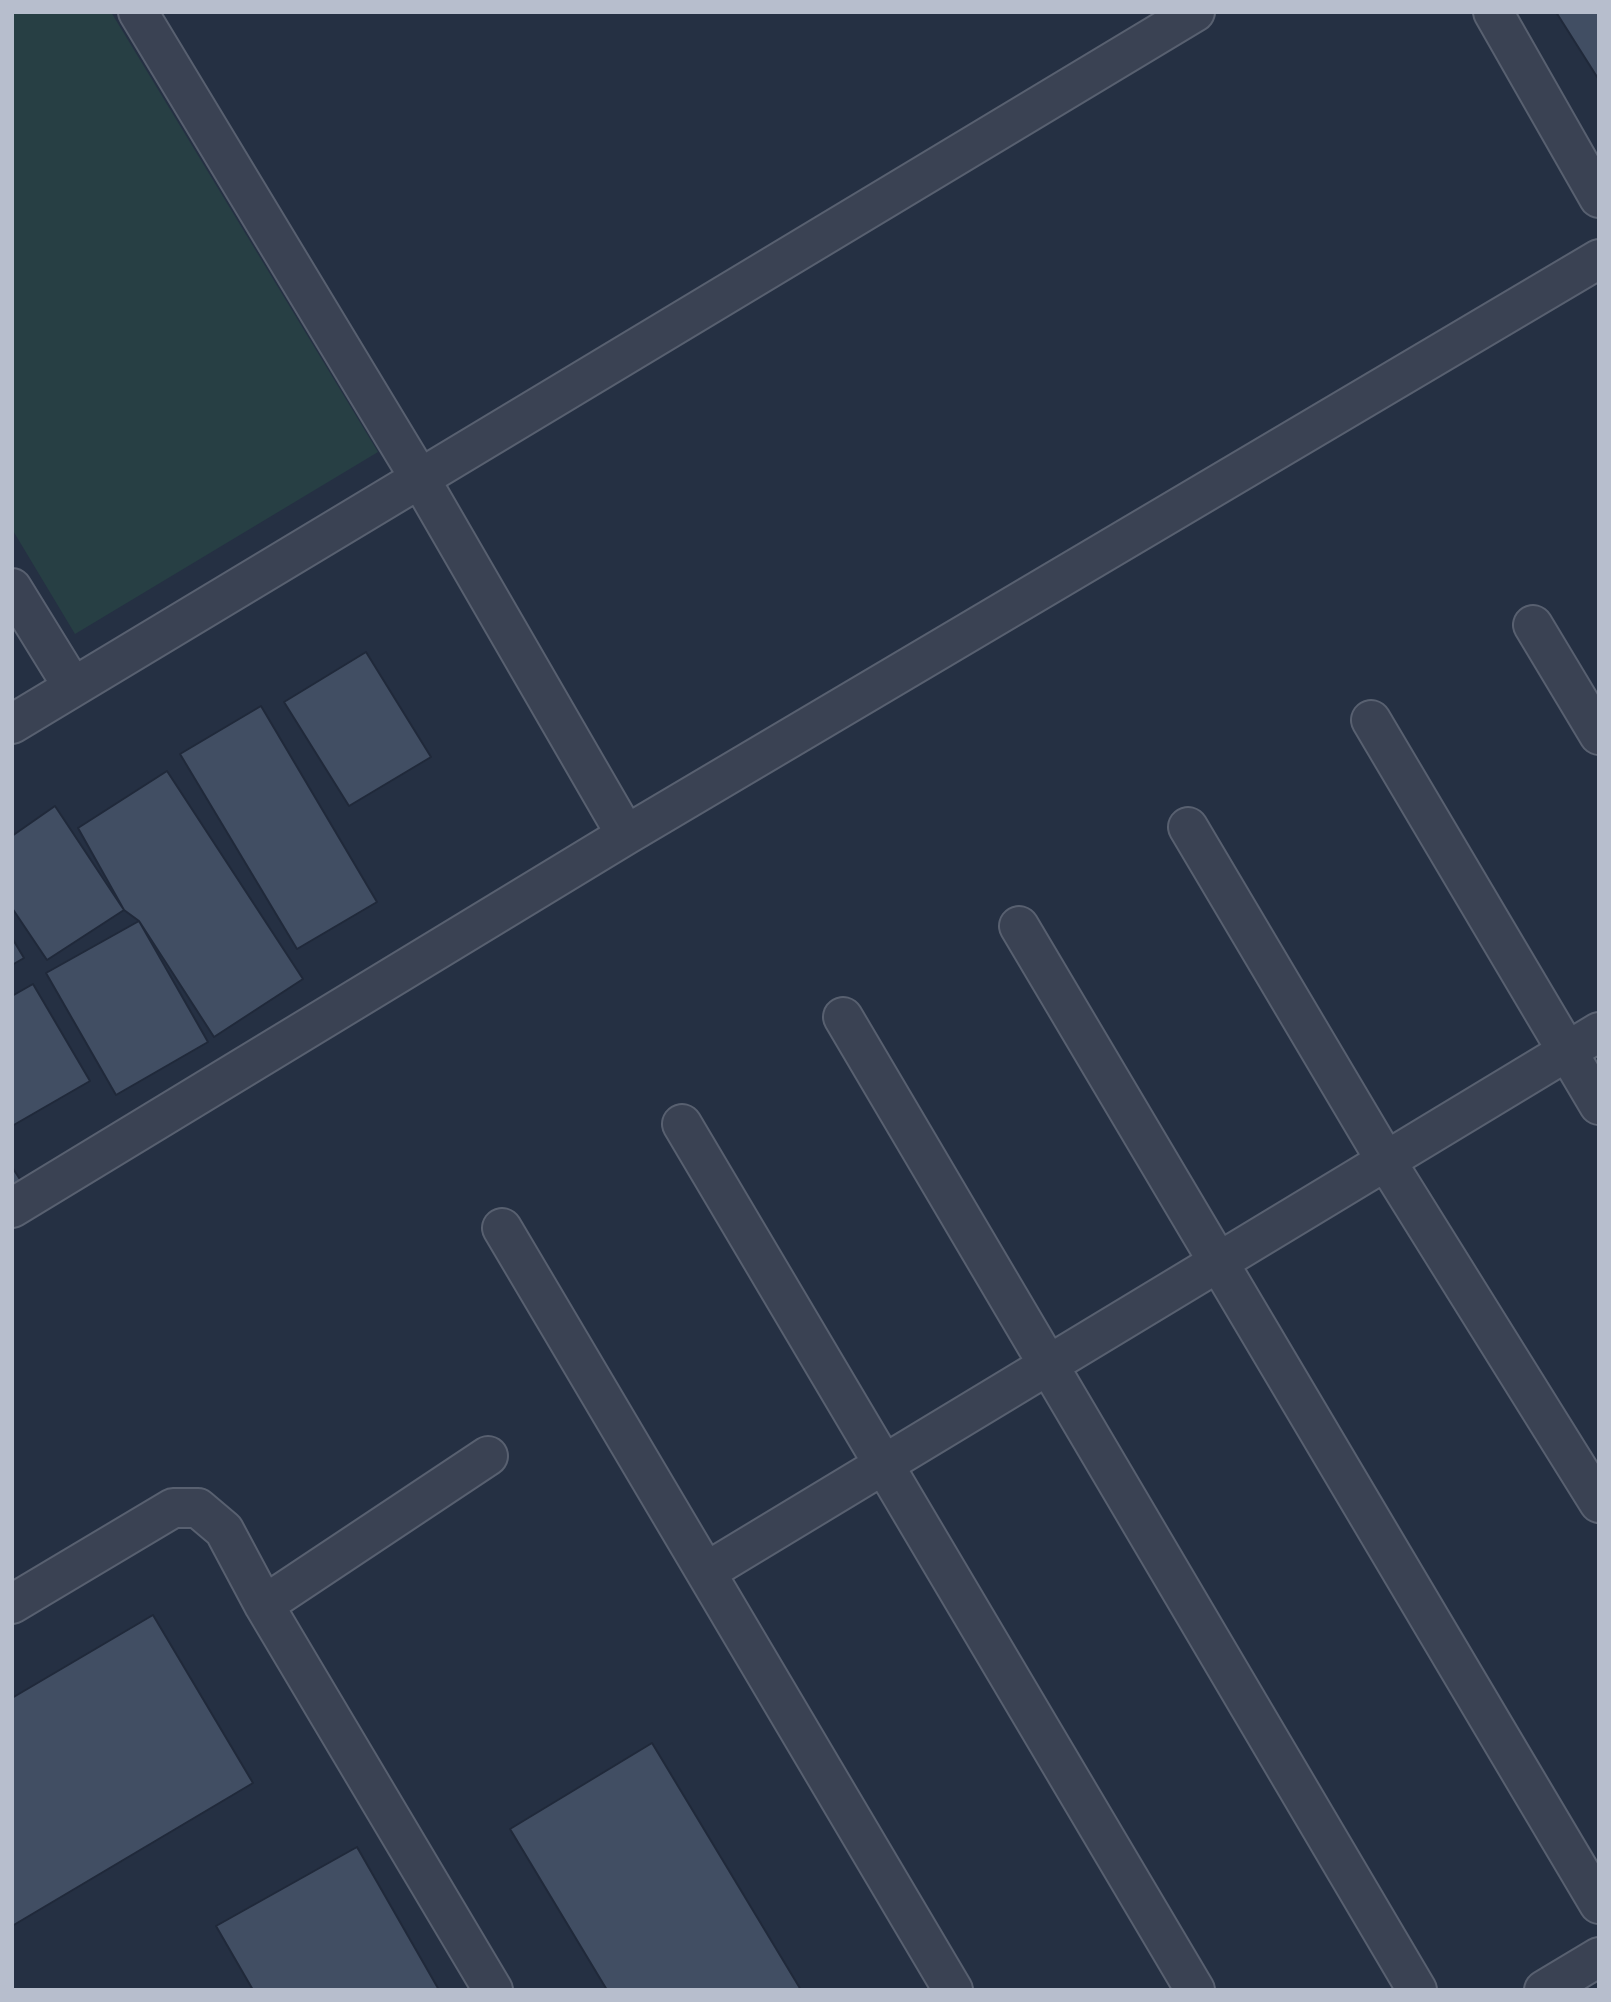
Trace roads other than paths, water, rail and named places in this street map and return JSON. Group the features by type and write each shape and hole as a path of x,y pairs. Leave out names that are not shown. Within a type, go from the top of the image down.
{"street":[{"path":"138,12 419,477 626,835"},
{"path":"12,724 1195,12"},
{"path":"1493,12 1599,198"},
{"path":"12,1208 626,835 1599,259"},
{"path":"12,588 73,687"},
{"path":"1533,625 1599,734"},
{"path":"1371,720 1583,1042 1599,1105"},
{"path":"1188,827 1386,1161 1599,1503"},
{"path":"1019,926 1599,1904"},
{"path":"843,1017 1417,1990"},
{"path":"705,1572 1583,1042"},
{"path":"682,1124 1195,1990"},
{"path":"502,1228 953,1990"},
{"path":"264,1605 488,1456"},
{"path":"12,1604 173,1508 198,1508 224,1530 264,1605 493,1990"},
{"path":"1544,1990 1599,1957"}]}
